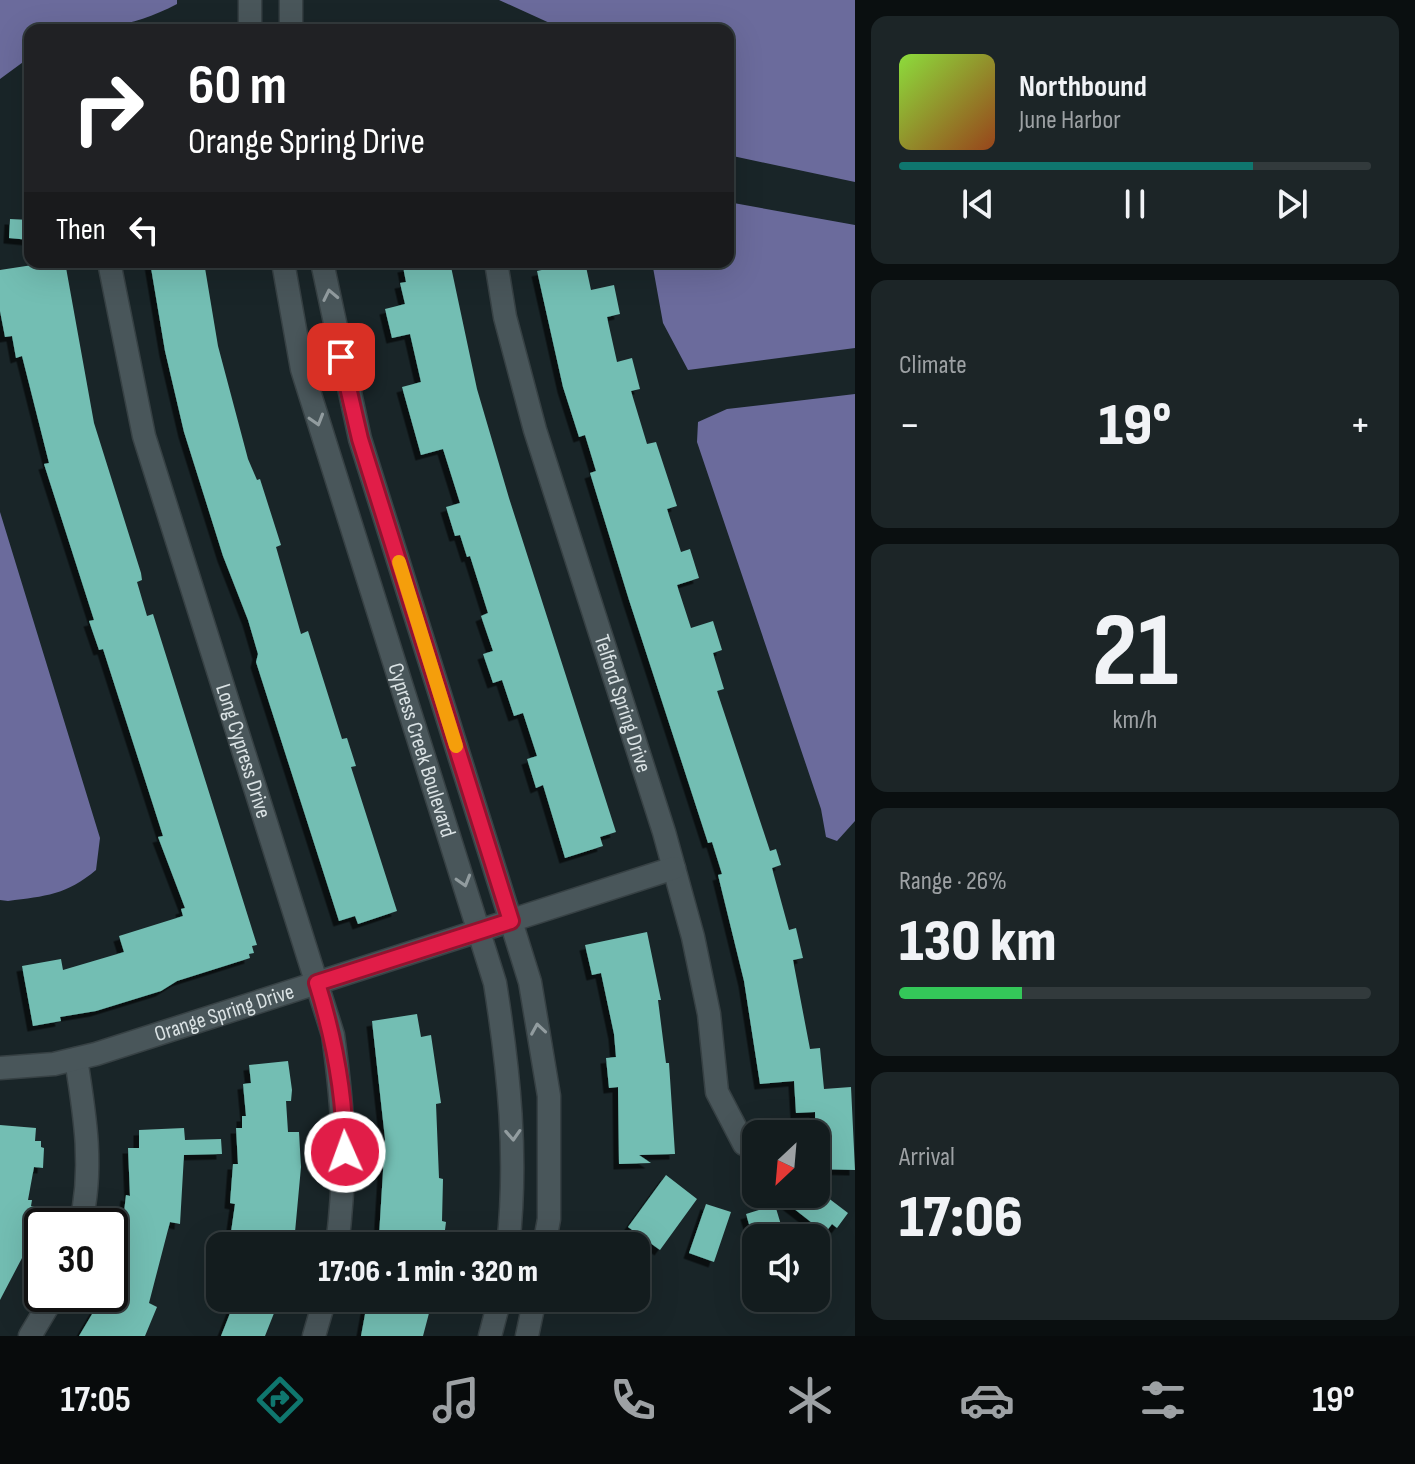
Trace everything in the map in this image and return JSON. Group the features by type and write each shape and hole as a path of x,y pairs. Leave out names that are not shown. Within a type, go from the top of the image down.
{"street":[{"path":"250,0 250,24"},
{"path":"291,0 291,24"},
{"name":"Long Cypress Drive","path":"110,268 144,436 333,1035 345,1123 345,1181 339,1232"},
{"name":"Cypress Creek Boulevard","path":"284,268 302,369 495,983 509,1066 514,1144 509,1232"},
{"name":"Cypress Creek Boulevard","path":"323,268 360,439 530,982 549,1096 547,1232"},
{"name":"Telford Spring Drive","path":"497,268 505,317 535,430 674,868 709,1014 717,1092 742,1140"},
{"name":"Orange Spring Drive","path":"0,1068 76,1059 674,868"},
{"path":"76,1059 88,1151 83,1208"},
{"path":"30,1336 44,1312"},
{"path":"314,1336 321,1312"},
{"path":"490,1336 496,1312"},
{"path":"527,1336 532,1312"}],"water":[{"path":"0,0 177,0 177,4 158,13 123,24 24,24 24,61 0,79"},
{"path":"499,0 855,0 855,182 734,156 734,24 552,24"},
{"path":"734,203 855,225 855,348 688,370 663,323 653,268 734,268"},
{"path":"855,394 855,821 837,841 826,837 821,809 697,442 698,422 727,409"},
{"path":"0,512 100,838 96,870 75,885 55,893 8,901 0,900"}],"building":[{"path":"10,219 24,220 24,239 9,238"},
{"path":"24,266 66,268 94,423 141,573 142,580 137,582 147,616 153,614 257,945 252,946 254,953 249,954 250,958 177,981 161,991 96,1011 60,1017 61,1021 33,1026 22,966 61,959 63,970 124,952 119,936 183,916 181,909 185,908 158,837 163,836 103,649 99,650 89,621 94,620 44,464 49,463 22,356 16,358 12,336 5,337 0,311 0,270"},
{"path":"151,268 205,268 218,346 248,459 257,480 260,479 281,545 276,547 301,634 308,631 342,739 347,738 356,766 351,767 397,911 358,924 355,916 339,921 256,662 258,654 248,620 223,556 184,432 165,351"},
{"path":"403,268 451,268 477,389 616,832 600,837 603,846 565,858 543,785 536,788 527,759 537,756 523,713 514,716 502,680 493,683 483,654 493,651 481,616 488,613 470,556 467,557 460,535 455,536 446,507 460,503 443,449 421,455 402,387 421,382 410,334 392,338 385,309 405,304 400,283 406,282"},
{"path":"586,268 591,290 614,285 620,314 607,317 617,362 632,358 640,389 631,391 647,444 656,442 677,506 667,509 681,552 690,549 699,578 677,585 691,628 713,621 722,650 713,653 724,689 717,691 770,851 776,849 781,865 772,868 789,930 796,928 803,958 793,960 810,1049 820,1048 824,1089 851,1087 855,1170 830,1169 830,1120 815,1120 815,1112 796,1113 794,1081 760,1084 744,981 718,875 722,874 712,842 708,843 629,600 590,473 596,471 585,435 579,437 563,387 537,271"},
{"path":"647,932 661,1000 658,1000 666,1063 669,1063 675,1154 639,1155 651,1163 619,1164 618,1087 609,1088 606,1058 616,1057 614,1034 601,973 592,975 585,945"},
{"path":"417,1014 421,1037 431,1035 441,1103 436,1104 445,1232 379,1232 385,1139 372,1021"},
{"path":"288,1061 292,1090 291,1101 286,1101 288,1132 299,1132 301,1167 295,1232 231,1232 235,1204 230,1203 233,1164 238,1164 236,1128 242,1128 242,1116 246,1116 243,1084 251,1083 249,1065"},
{"path":"0,1125 36,1128 35,1141 41,1141 44,1148 43,1168 34,1167 28,1200 32,1200 31,1206 39,1208 24,1208 24,1254 0,1300"},
{"path":"184,1128 185,1140 221,1139 222,1154 184,1155 180,1224 170,1222 149,1303 157,1307 145,1336 79,1336 93,1312 128,1312 128,1208 124,1208 126,1195 130,1196 128,1148 139,1148 139,1130"},
{"path":"666,1175 697,1199 660,1250 650,1243 650,1232 635,1232 628,1227"},
{"path":"830,1199 848,1213 837,1228 832,1224 830,1227 830,1224 813,1224 793,1208 830,1208"},
{"path":"706,1204 731,1212 714,1262 689,1253"},
{"path":"776,1208 781,1224 749,1224 746,1214"},
{"path":"230,1312 274,1312 265,1336 221,1336"},
{"path":"365,1312 429,1312 423,1336 361,1336"}],"slow traffic":[{"path":"399,562 456,746"}],"route":[{"path":"341,357 360,439 511,921 317,983 333,1035 345,1123 345,1152"}]}
